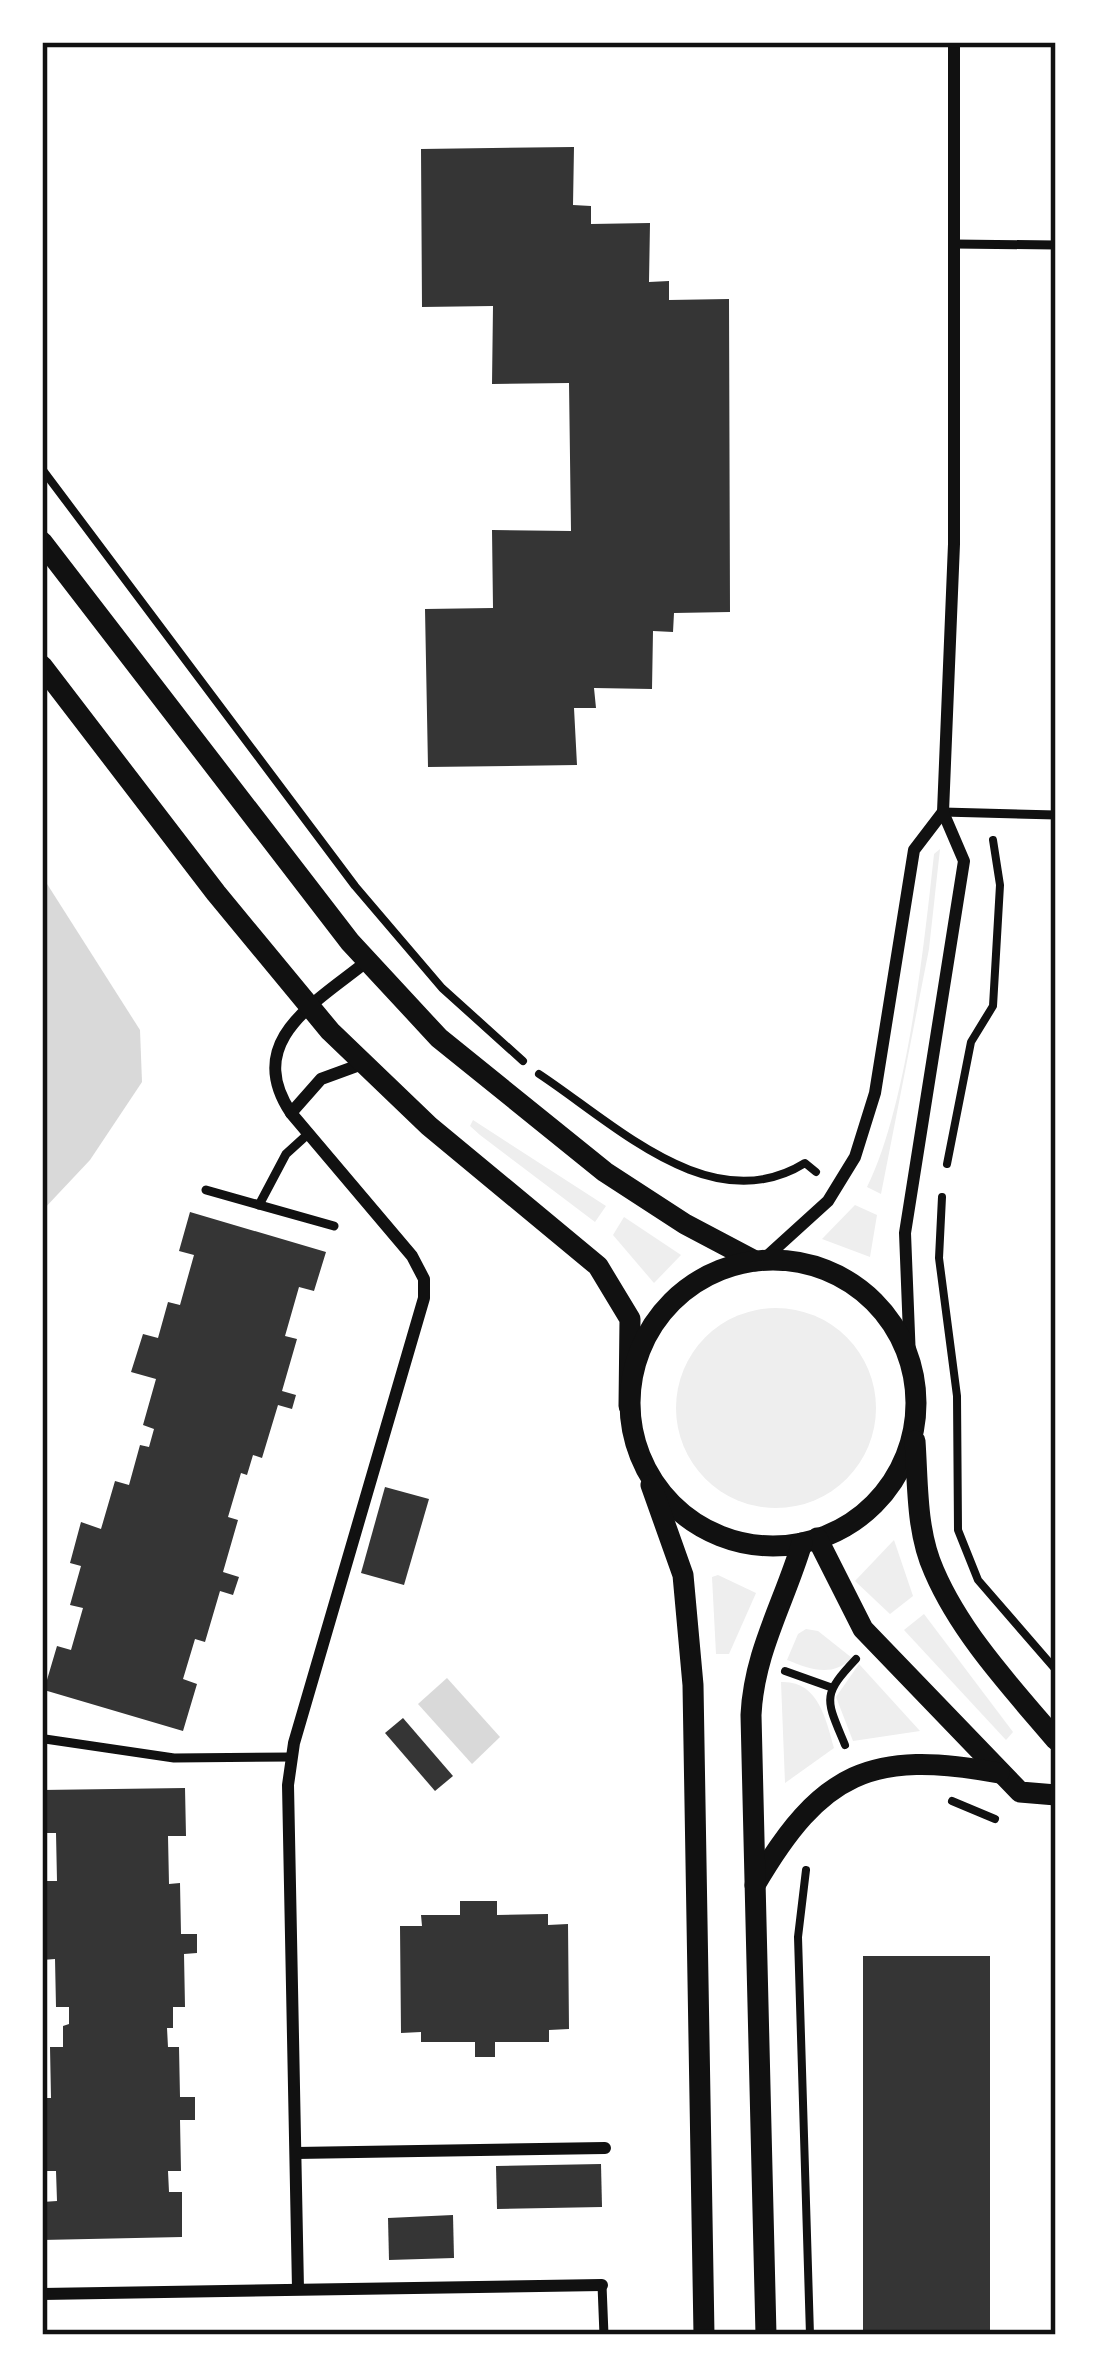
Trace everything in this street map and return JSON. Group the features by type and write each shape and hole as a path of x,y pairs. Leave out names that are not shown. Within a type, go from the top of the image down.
{"street":[{"path":"954,42 954,544 943,812 964,861 905,1233 902,1286 920,1517 933,1570 1007,1684 1056,1740"},
{"path":"42,542 366,962 439,1038 544,1126 685,1224 759,1260 819,1267 853,1284 882,1310 910,1359"},
{"path":"42,666 310,1006 362,1064 464,1155 565,1235 610,1283 630,1318 634,1348 629,1406"},
{"path":"704,2335 691,1651 683,1575 644,1468 629,1406 631,1376 654,1321 698,1280 759,1260 828,1201 855,1156 874,1093 914,850 943,812"},
{"path":"298,2289 288,1925 292,1757 424,1298 424,1279 412,1256 291,1113 277,1092 273,1070 283,1035 310,1006 366,962"},
{"path":"291,1113 321,1079 362,1064"},
{"path":"644,1468 686,1517 713,1534 745,1543 809,1541 854,1521 879,1499 906,1457 914,1425"},
{"path":"809,1541 863,1629 1001,1773 1020,1792 1056,1795"},
{"path":"766,2335 752,1693 757,1656 809,1541"},
{"path":"755,1885 805,1810 855,1773 894,1763 1001,1773"},
{"path":"296,2153 605,2148"},
{"path":"42,2294 602,2284"}],"lane":[{"path":"954,244 1056,245"},
{"path":"943,812 1056,815"},
{"path":"259,1205 286,1154 308,1134"},
{"path":"206,1190 334,1226"},
{"path":"45,1739 174,1757 292,1757"},
{"path":"602,2284 604,2335"}],"path":[{"path":"42,470 238,736 442,988 535,1071 706,1178 755,1183 805,1163 818,1173"},
{"path":"993,840 1000,885 993,1006 971,1042 939,1222 942,1308 957,1396 956,1510 978,1580 1056,1670"},
{"path":"845,1745 827,1703 830,1687 856,1659"},
{"path":"783,1671 830,1687"},
{"path":"931,1797 972,1806 995,1819"},
{"path":"808,1865 798,1903 798,1937 810,2335"}],"shaded area":[{"path":"940,849 929,949 881,1194 867,1187 903,1071 934,854"},
{"path":"42,876 140,1030 142,1082 90,1160 42,1211"},
{"path":"473,1120 606,1206 595,1222 480,1135 470,1126"},
{"path":"855,1205 877,1215 870,1257 822,1239"},
{"path":"624,1217 681,1255 654,1283 613,1235"},
{"path":"776,1308 814,1316 847,1337 868,1370 876,1408 868,1446 847,1479 814,1500 776,1508 738,1500 705,1479 684,1446 676,1408 684,1370 705,1337 738,1316"},
{"path":"894,1540 913,1596 890,1614 855,1581"},
{"path":"718,1575 756,1593 729,1654 716,1654 712,1577"},
{"path":"924,1614 1013,1732 1006,1740 904,1630"},
{"path":"806,1629 818,1631 852,1658 829,1670 787,1660 798,1634"},
{"path":"859,1664 920,1731 853,1741 836,1697"},
{"path":"447,1678 500,1737 472,1764 418,1704"},
{"path":"781,1682 794,1683 812,1694 834,1748 785,1783"}],"building":[{"path":"574,147 573,205 591,206 591,224 650,223 649,282 669,281 669,300 729,299 730,612 674,613 673,632 653,631 652,689 594,688 596,708 574,708 577,765 428,767 425,609 493,608 492,530 571,531 569,383 492,384 493,306 422,307 421,149"},
{"path":"190,1212 326,1252 314,1291 299,1287 285,1336 297,1339 282,1391 296,1395 292,1409 278,1405 262,1458 253,1455 247,1475 241,1473 228,1517 238,1520 223,1572 239,1577 233,1595 220,1591 205,1642 195,1639 183,1679 197,1684 183,1731 44,1690 57,1646 71,1650 83,1608 70,1605 81,1566 70,1563 81,1522 101,1529 115,1481 129,1485 140,1445 149,1447 154,1429 143,1425 156,1379 131,1372 143,1334 158,1338 168,1302 180,1305 194,1255 179,1251"},
{"path":"385,1487 429,1499 404,1585 361,1573"},
{"path":"403,1718 453,1776 435,1791 385,1733"},
{"path":"185,1788 186,1836 168,1836 169,1884 180,1883 181,1934 197,1934 197,1953 184,1954 185,2007 173,2007 173,2028 167,2028 168,2047 179,2047 180,2097 195,2097 195,2120 180,2120 181,2171 168,2171 169,2192 182,2192 182,2237 42,2240 42,2202 57,2201 56,2171 44,2171 42,2098 51,2098 50,2047 63,2047 69,2007 56,2007 55,1959 42,1960 43,1881 57,1881 56,1833 42,1833 42,1790"},
{"path":"460,1901 497,1901 497,1915 548,1914 548,1925 568,1924 569,2029 549,2030 549,2042 495,2042 495,2057 475,2057 475,2042 421,2042 421,2032 401,2033 400,1926 422,1926 421,1915 460,1915"},
{"path":"863,1956 990,1956 990,2335 863,2335"},
{"path":"601,2164 602,2207 497,2209 496,2166"},
{"path":"453,2215 454,2258 389,2260 388,2218"}]}
